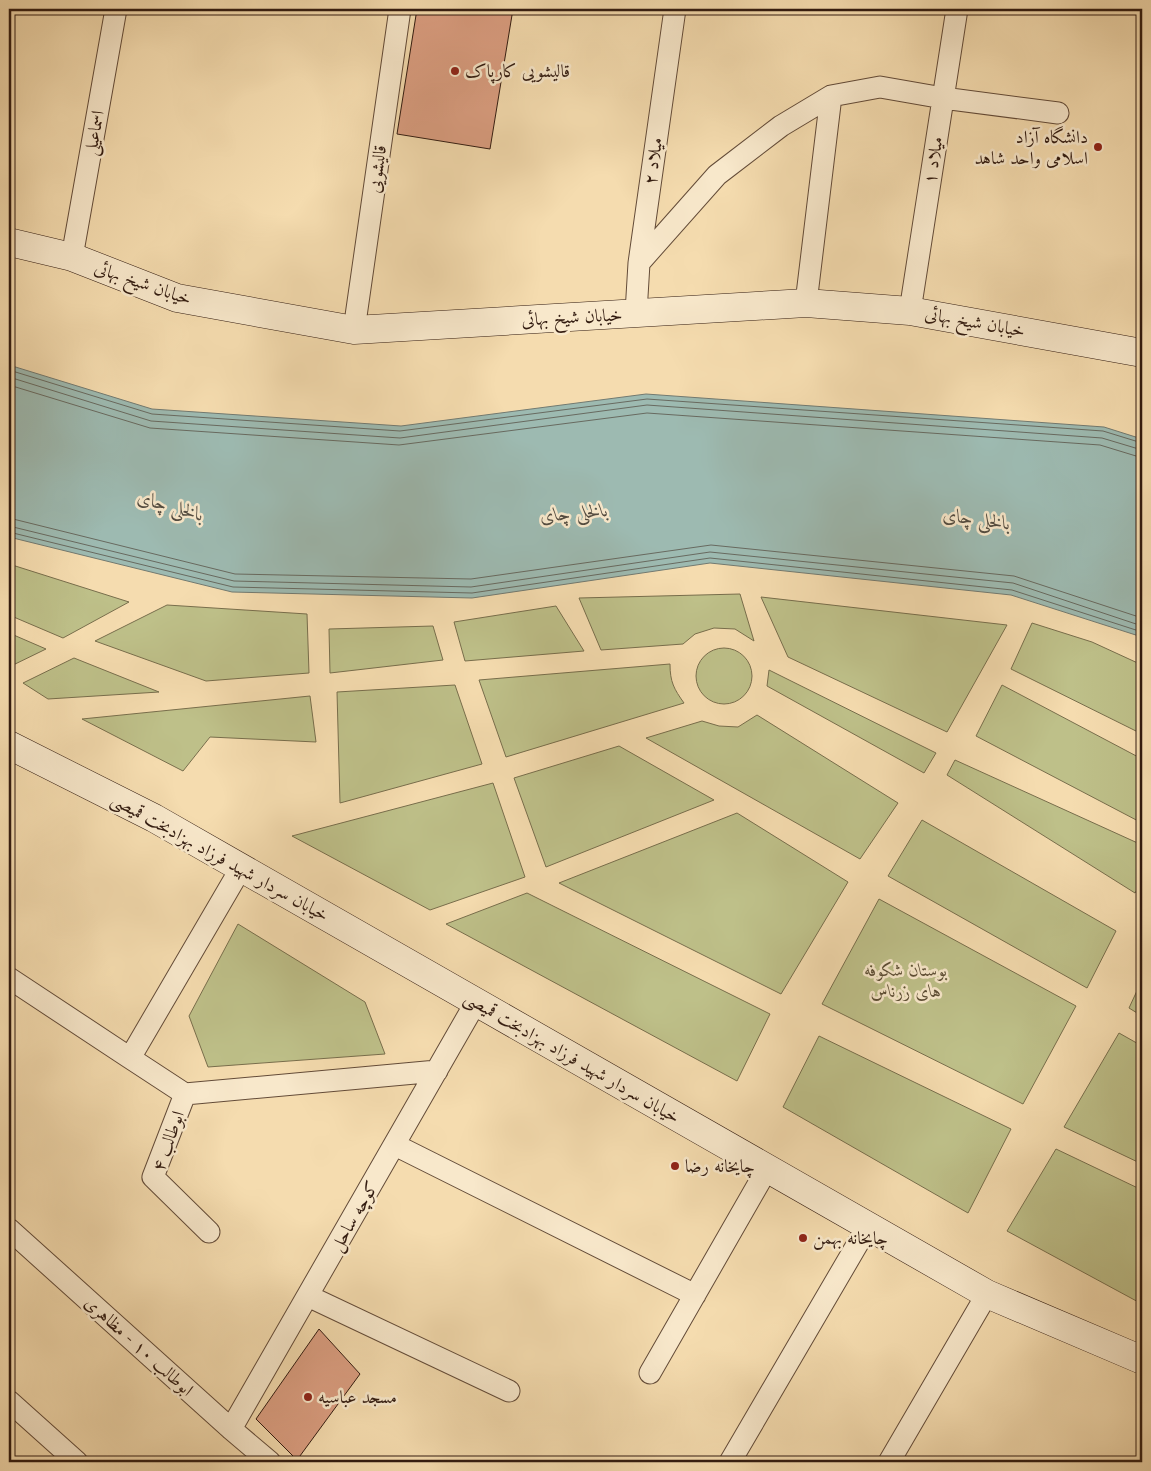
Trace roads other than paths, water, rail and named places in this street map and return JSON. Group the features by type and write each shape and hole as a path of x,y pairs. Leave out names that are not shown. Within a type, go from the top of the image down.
{"main road":[{"name":"خیابان شیخ بهائی","path":"9,242 72,257 177,298 354,330 806,302 910,310 1142,353"},
{"name":"خیابان سردار شهید فرزاد بهزاد‌بخت قمیصی","path":"9,745 154,818 987,1294 1141,1361"}],"street":[{"name":"اسماعیلی","path":"72,257 116,9"},
{"name":"قالیشویی","path":"354,330 400,9"},
{"name":"میلاد ۲","path":"636,314 639,263 675,9"},
{"name":"میلاد ۱","path":"910,310 957,9"},
{"path":"639,263 717,175 781,126 831,96 880,87 1058,114"},
{"path":"806,302 831,96"},
{"path":"130,1058 241,868"},
{"name":"ابوطالب ۴","path":"9,978 185,1094 153,1177 208,1232"},
{"name":"کوچه ساحل","path":"231,1429 476,1002"},
{"path":"185,1094 437,1071"},
{"path":"395,1145 695,1295"},
{"path":"650,1373 767,1169"},
{"path":"730,1462 868,1226"},
{"name":"ابوطالب ۱۰ - مظاهری","path":"9,1229 270,1462"},
{"path":"889,1462 987,1294"},
{"path":"308,1296 509,1391"},
{"path":"9,1401 77,1462"}],"water":[{"name":"بالخلی چای","path":"9,365 152,409 401,426 646,394 1104,427 1142,439 1142,637 1011,595 710,563 472,598 232,592 9,537"}],"place":[{"name":"قالیشویی کارپاک","path":"455,71"},
{"name":"دانشگاه آزاد اسلامی واحد شاهد","path":"1098,147"},
{"name":"چایخانه رضا","path":"675,1166"},
{"name":"چایخانه بهمن","path":"803,1238"},
{"name":"مسجد عباسیه","path":"308,1397"}],"park label":[{"name":"بوستان شکوفه های زرناس","path":"906,980"}]}
